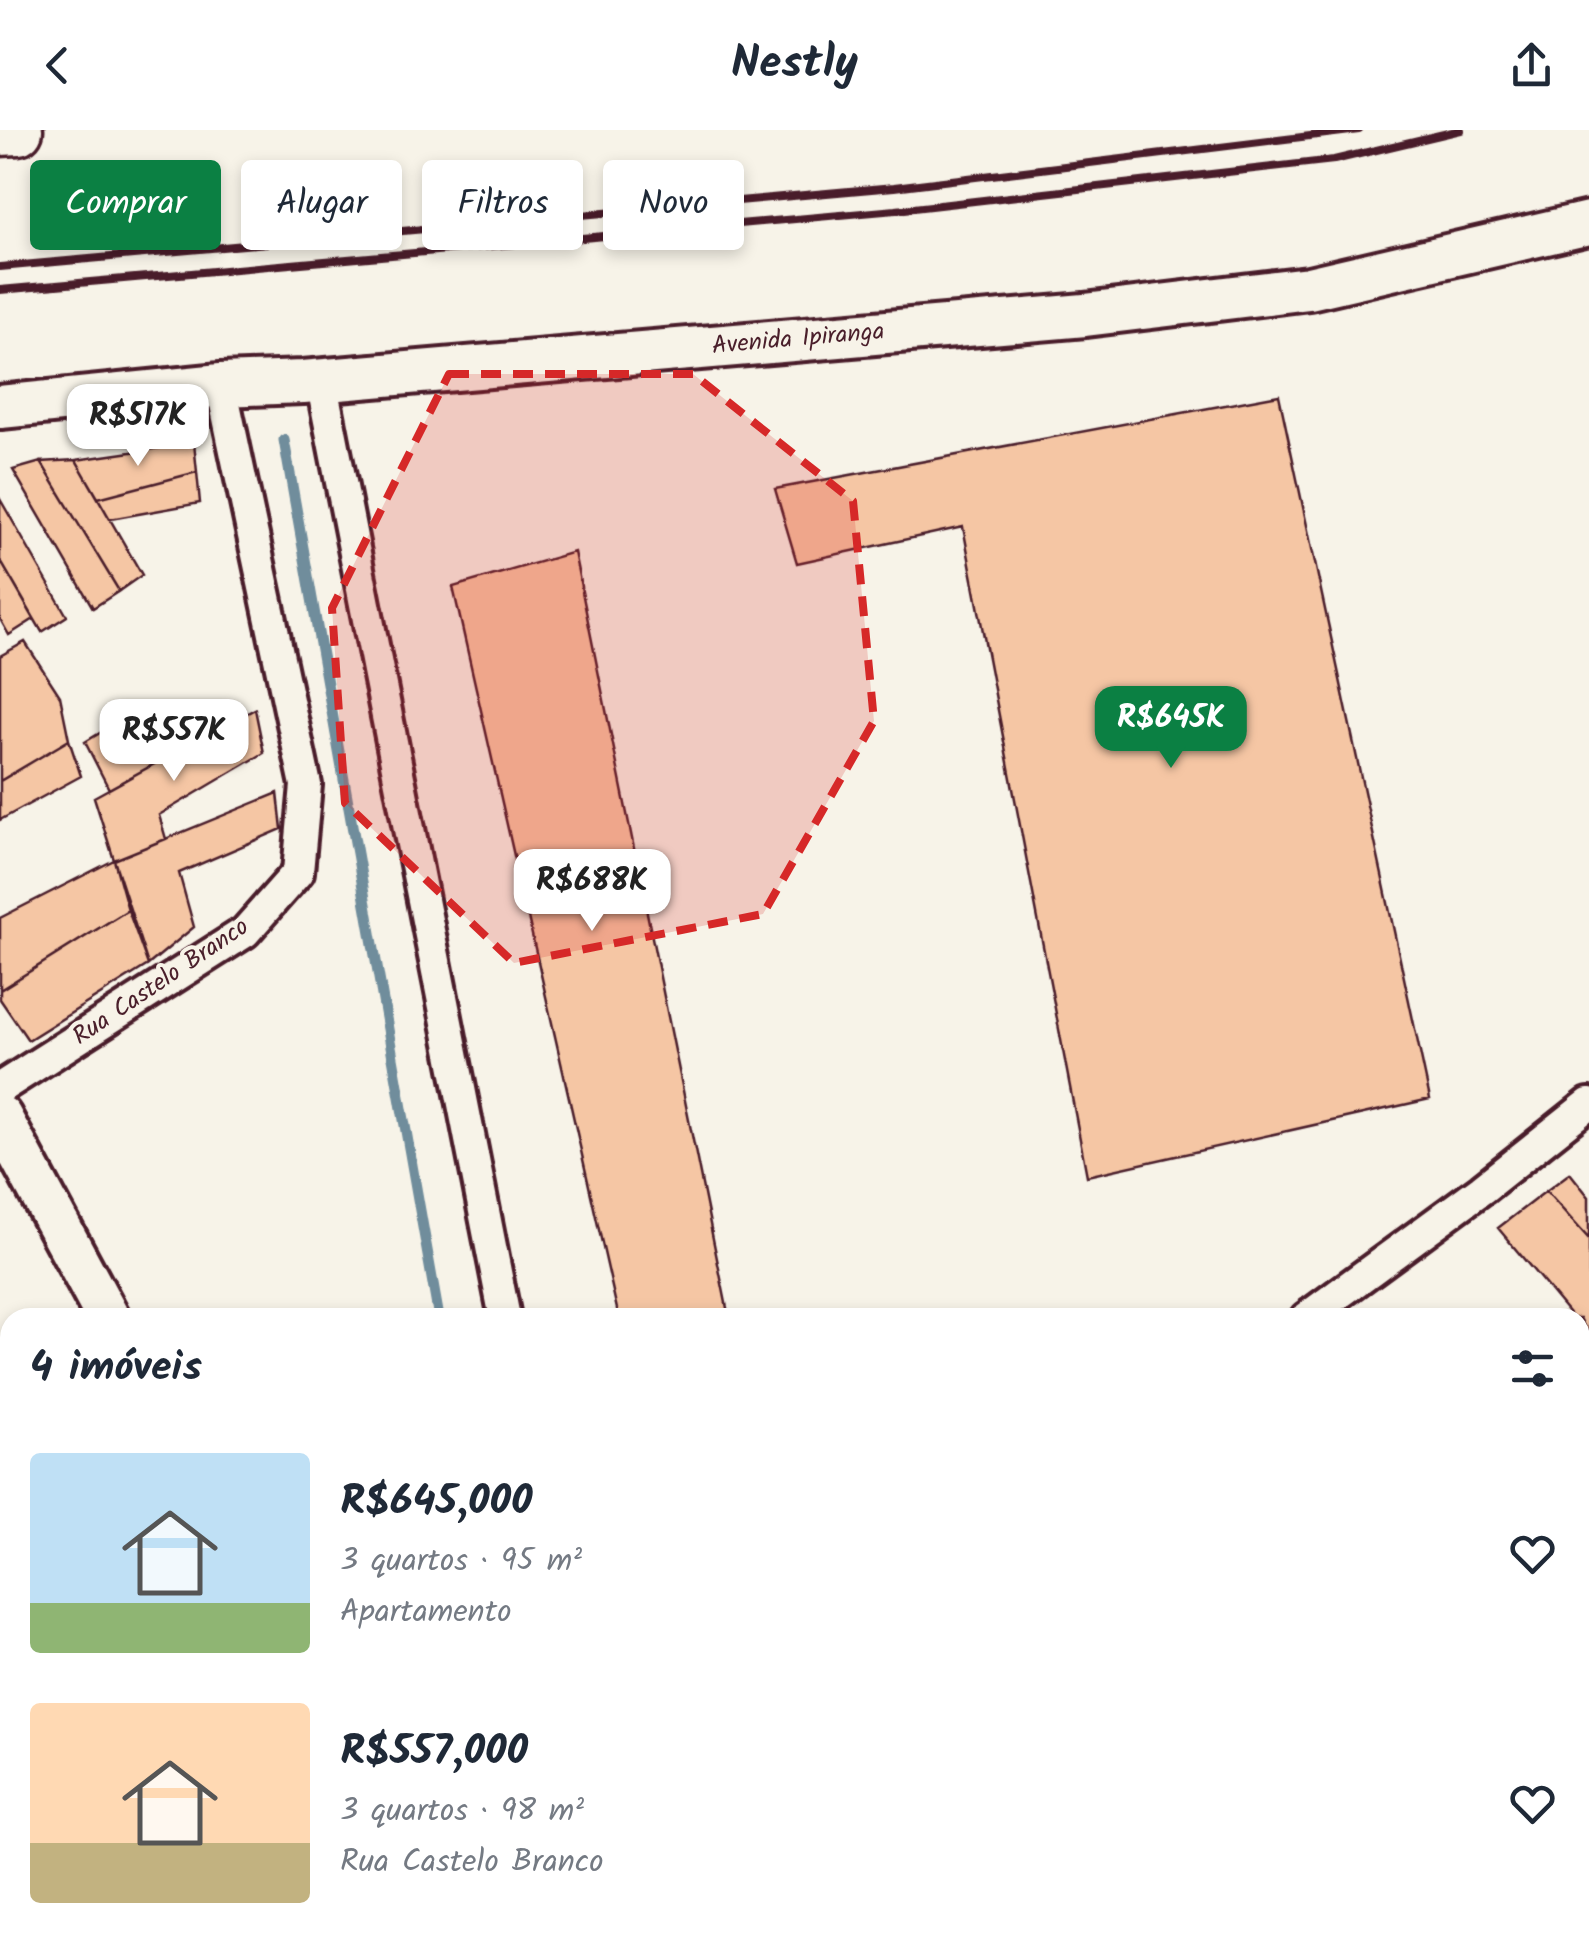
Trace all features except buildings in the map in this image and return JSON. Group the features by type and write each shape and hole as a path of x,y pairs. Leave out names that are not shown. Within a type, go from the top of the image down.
{"main road":[{"path":"0,132 18,130"},
{"name":"Avenida Ipiranga","path":"0,408 230,384 312,381 1086,315 1309,288 1589,223"},
{"path":"0,1117 103,1308"}],"street":[{"path":"312,381 503,1308"},
{"name":"Rua Castelo Branco","path":"0,1088 245,932 298,872 306,785 230,384"},
{"path":"1320,1308 1482,1189 1589,1104"}],"highlighted area":[{"path":"449,374 693,374 853,501 874,721 763,914 514,963 345,803 332,608"}],"waterway":[{"path":"284,440 437,1308"}],"railway":[{"path":"0,267 894,187 1359,130"},
{"path":"0,290 896,210 1334,160 1461,130"}]}
